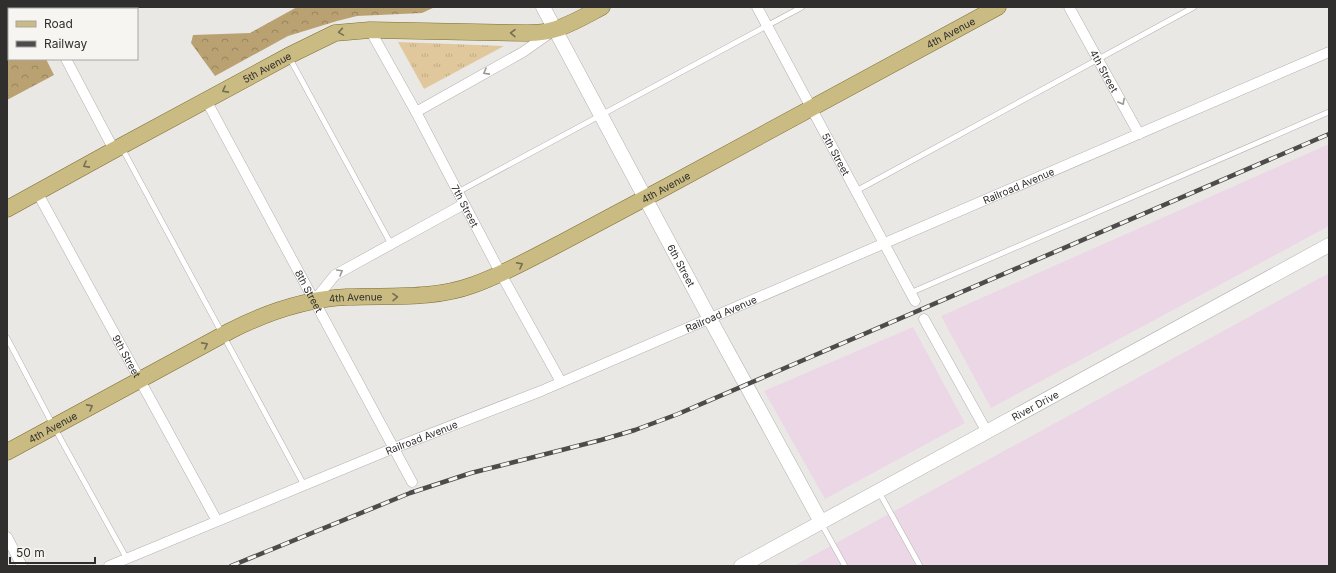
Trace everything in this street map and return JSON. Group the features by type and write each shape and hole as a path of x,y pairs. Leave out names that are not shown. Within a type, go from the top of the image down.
{"main road":[{"name":"6th Street","path":"543,7 820,522"},
{"name":"5th Avenue","path":"7,209 206,100 334,33 370,30 527,33 555,30 571,24 602,7"},
{"name":"4th Avenue","path":"7,452 267,313 314,300 347,297 398,297 430,295 471,286 501,274 646,198 998,7"},
{"name":"River Drive","path":"742,566 820,522 1329,246"}],"street":[{"name":"5th Street","path":"757,7 913,297"},
{"name":"4th Street","path":"1069,7 1139,134"},
{"name":"7th Street","path":"370,30 416,112 501,274 561,382"},
{"name":"5th Avenue","path":"416,112 523,52 555,30"},
{"name":"Railroad Avenue","path":"109,566 394,448 561,382 1329,52"},
{"path":"67,60 117,148"},
{"name":"8th Street","path":"206,100 412,482"},
{"name":"9th Street","path":"37,192 217,521"},
{"name":"4th Avenue","path":"314,300 335,275 464,204"},
{"path":"924,319 987,432"},
{"path":"7,537 22,566"}],"lane":[{"path":"458,192 802,7"},
{"path":"856,191 1194,7"},
{"path":"288,56 391,244"},
{"path":"913,297 1329,112"},
{"path":"117,148 224,335 304,485"},
{"path":"7,338 127,559"},
{"path":"879,491 920,566"},
{"path":"820,522 845,566"}],"shaded area":[{"path":"1329,144 1329,226 991,408 941,316"},
{"path":"1329,273 1329,566 794,566"},
{"path":"913,327 965,423 825,499 764,391"}],"green space":[{"path":"7,7 20,7 8,8 8,60 46,60 54,75 7,100"},
{"path":"297,7 435,7 422,13 357,16 288,36 215,76 191,43 193,35 250,33"},
{"path":"398,42 504,46 424,89"}],"railway":[{"path":"231,566 410,493 471,473 635,430 678,414 1329,134"}]}
